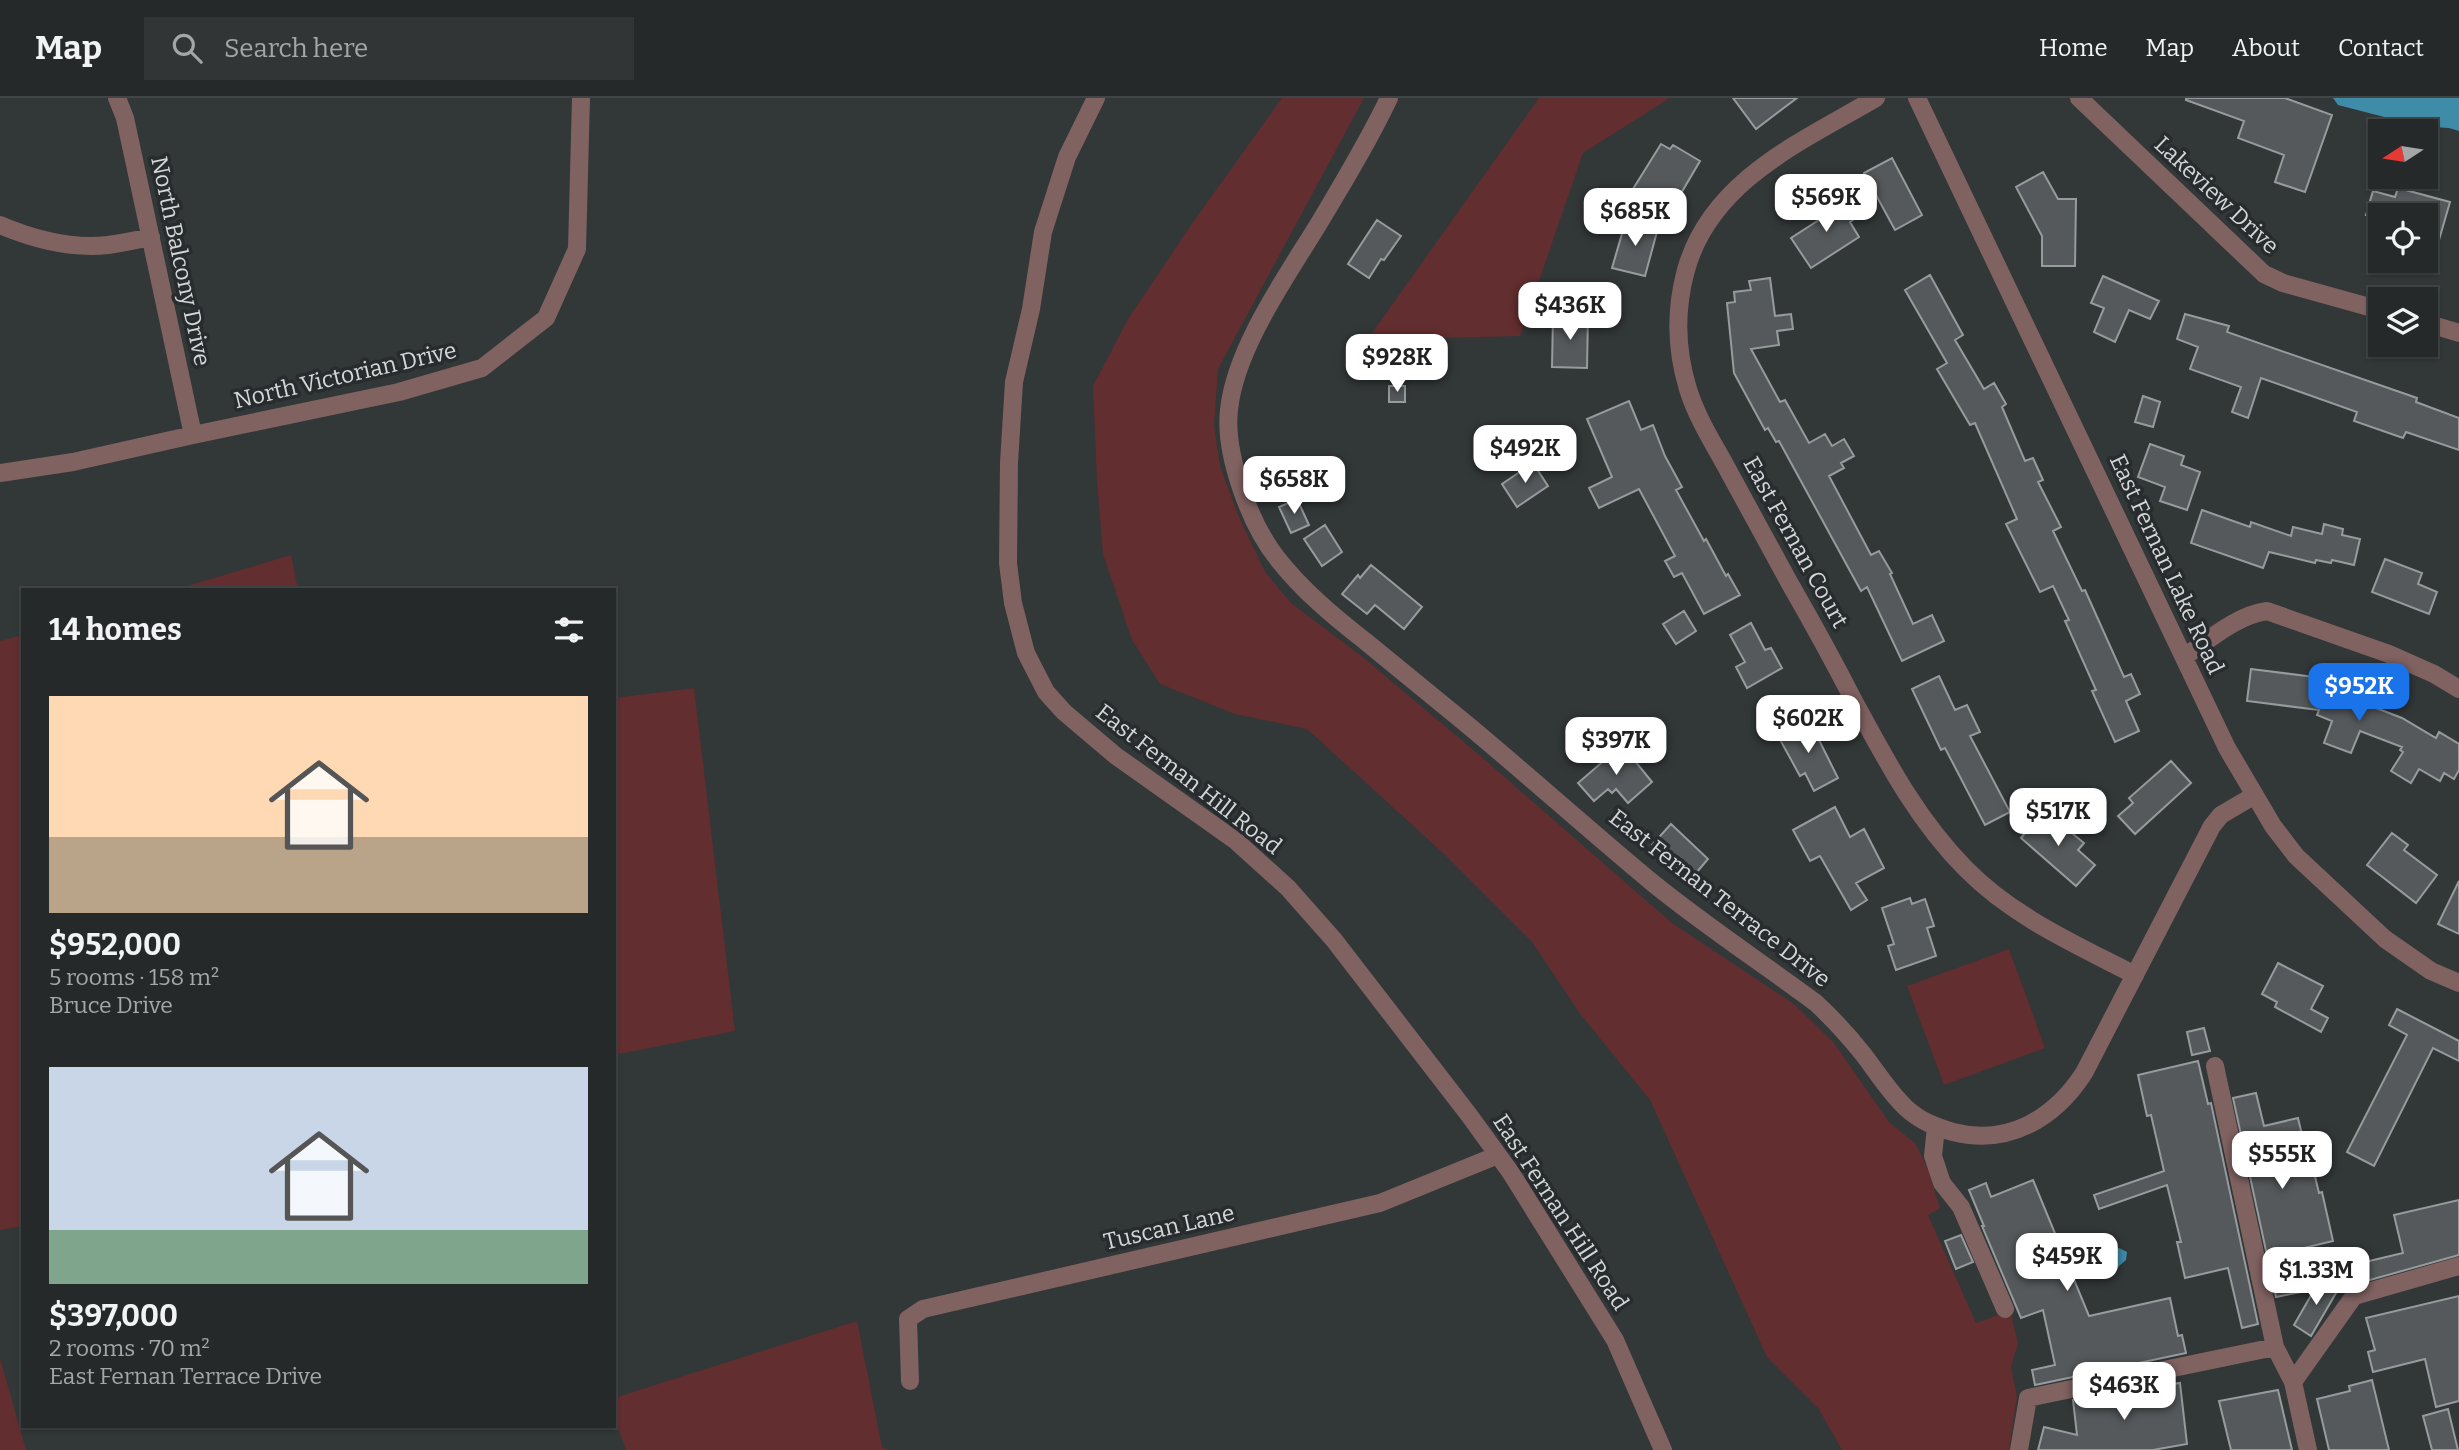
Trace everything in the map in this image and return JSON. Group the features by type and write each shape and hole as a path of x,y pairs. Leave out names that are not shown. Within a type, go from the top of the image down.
{"street":[{"name":"North Balcony Drive","path":"117,98 125,118 193,435"},
{"name":"North Victorian Drive","path":"0,473 73,462 399,392 482,368 546,318 577,249 581,98"},
{"name":"East Fernan Hill Road","path":"1096,98 1066,157 1043,232 1031,309 1014,382 1009,463 1009,563 1013,603 1026,653 1046,692 1064,712 1116,756 1236,841 1288,888 1334,940 1498,1155 1615,1340 1663,1450"},
{"name":"East Fernan Terrace Drive","path":"1389,98 1352,170 1278,289 1234,383 1228,436 1236,469 1260,531 1275,556 1301,586 1329,612 1466,723 1656,885 1816,1003 1838,1024 1904,1107 1936,1127 1966,1135 1991,1137 2031,1124 2052,1110 2076,1086 2084,1073 2212,826 2221,815 2255,795"},
{"name":"East Fernan Court","path":"1876,98 1751,174 1721,205 1701,235 1686,268 1678,312 1679,352 1688,389 1698,415 1752,515 1877,743 1923,820 1968,872 2010,905 2045,928 2135,975"},
{"name":"East Fernan Lake Road","path":"1917,98 2227,748 2273,826 2296,856 2385,939 2431,971 2459,983"},
{"name":"Lakeview Drive","path":"2079,98 2264,274 2283,283 2368,307"},
{"path":"0,226 45,240 80,245 106,246 151,237"},
{"path":"2438,327 2459,333"},
{"path":"2184,657 2237,622 2267,611 2389,654 2434,674 2459,689"},
{"path":"2215,1066 2275,1348 2293,1382 2308,1450"},
{"path":"1936,1127 1933,1156 1942,1183 1961,1207 2005,1309"},
{"name":"Tuscan Lane","path":"910,1381 908,1319 923,1309 1380,1203 1498,1155"},
{"path":"2293,1382 2354,1296 2459,1266"},
{"path":"2019,1450 2028,1398 2275,1348"}],"shaded area":[{"path":"1282,98 1364,98 1218,369 1214,425 1220,466 1238,515 1265,572 1291,603 1364,658 1672,923 1794,1004 1834,1043 1889,1122 1916,1144 1928,1170 1940,1208 1928,1215 1976,1323 2010,1311 2018,1343 2011,1367 2017,1396 2009,1450 1842,1450 1818,1408 1767,1357 1650,1100 1581,1015 1532,942 1443,853 1307,729 1235,714 1160,684 1132,640 1103,554 1093,386 1128,319 1193,222"},
{"path":"1539,98 1670,98 1583,153 1520,336 1367,340"},
{"path":"291,555 298,588 181,588"},
{"path":"21,636 21,1226 0,1230 0,641"},
{"path":"694,688 735,1031 616,1055 616,698"},
{"path":"2009,949 2045,1048 1944,1085 1907,986"},
{"path":"857,1321 882,1447 890,1450 626,1450 616,1422 616,1397"},
{"path":"0,1358 26,1450 0,1450"}],"water":[{"path":"2333,98 2459,98 2459,131 2438,127 2438,119 2392,119 2338,105"},
{"path":"2119,1248 2127,1252 2126,1260 2115,1273 2108,1274 2104,1271 2106,1260 2112,1251"}],"building":[{"path":"1733,98 1797,98 1756,129"},
{"path":"2186,98 2285,98 2332,115 2305,192 2275,182 2284,155 2238,138 2244,121"},
{"path":"1661,144 1670,149 1673,145 1700,161 1670,212 1633,189"},
{"path":"1892,158 1922,215 1895,230 1864,173"},
{"path":"2043,172 2058,199 2076,199 2075,266 2042,266 2042,236 2016,187"},
{"path":"2398,189 2402,189 2450,202 2439,240 2438,203 2370,203 2373,191 2395,197"},
{"path":"1838,197 1853,220 1850,222 1859,237 1811,268 1791,238 1825,216 1820,209"},
{"path":"1377,220 1401,236 1369,278 1348,264"},
{"path":"1626,220 1658,228 1645,276 1612,268"},
{"path":"1930,275 1963,335 1955,340 1984,389 1994,383 2006,404 2002,407 2025,461 2033,458 2043,480 2038,482 2061,527 2053,531 2082,591 2085,590 2124,677 2131,674 2140,694 2126,701 2139,731 2115,742 2092,691 2096,690 2065,621 2069,620 2053,586 2040,592 2006,524 2017,519 1975,423 1970,425 1937,369 1947,363 1905,290"},
{"path":"2103,276 2159,301 2150,319 2129,310 2115,342 2094,332 2104,308 2091,303"},
{"path":"1770,278 1775,316 1791,314 1793,329 1777,331 1779,345 1751,349 1780,402 1785,400 1809,443 1825,434 1832,446 1844,439 1854,456 1841,463 1844,468 1829,476 1871,555 1879,551 1892,573 1890,574 1913,624 1932,615 1944,641 1902,661 1867,587 1861,591 1779,441 1776,442 1768,428 1765,430 1734,373 1727,303 1735,302 1734,292 1751,290 1749,281"},
{"path":"2185,314 2229,326 2227,332 2417,398 2416,402 2459,418 2459,450 2406,432 2403,438 2354,421 2357,412 2261,378 2248,418 2232,412 2241,387 2190,369 2198,347 2177,339"},
{"path":"1553,315 1588,316 1587,368 1552,367"},
{"path":"1389,386 1405,386 1405,402 1389,402"},
{"path":"2143,396 2160,402 2153,427 2135,422"},
{"path":"1629,401 1641,430 1653,425 1665,456 1682,487 1676,490 1704,541 1706,539 1726,576 1728,574 1740,595 1704,614 1682,573 1674,577 1665,561 1675,556 1639,489 1599,508 1589,488 1612,477 1587,419"},
{"path":"2150,444 2184,456 2181,465 2200,472 2187,510 2160,501 2165,487 2138,477"},
{"path":"1533,463 1548,486 1517,507 1502,484"},
{"path":"1297,499 1309,525 1291,533 1279,507"},
{"path":"2202,510 2250,527 2251,522 2291,536 2293,527 2322,534 2324,524 2343,529 2342,535 2360,539 2354,565 2332,560 2331,563 2316,560 2315,563 2269,552 2263,568 2191,543"},
{"path":"1325,525 1342,552 1322,566 1304,539"},
{"path":"2385,559 2422,573 2418,584 2437,592 2429,614 2372,592"},
{"path":"1371,565 1422,607 1404,629 1375,605 1367,614 1342,594 1358,575 1360,578"},
{"path":"1684,611 1696,631 1676,644 1663,624"},
{"path":"1751,623 1765,650 1771,648 1782,668 1747,688 1736,667 1745,662 1730,635"},
{"path":"2251,669 2315,677 2314,684 2402,718 2436,738 2439,732 2459,744 2459,770 2454,779 2444,773 2440,781 2419,769 2411,783 2391,771 2403,752 2400,750 2402,747 2360,731 2351,753 2324,743 2332,721 2317,715 2319,710 2247,701"},
{"path":"1939,676 1955,710 1967,705 1980,732 1970,736 2010,812 1985,825 1945,748 1941,750 1912,689"},
{"path":"1809,720 1838,778 1814,791 1805,773 1800,776 1778,736"},
{"path":"1622,745 1652,782 1628,803 1616,789 1612,793 1608,789 1594,801 1578,783"},
{"path":"2171,761 2191,783 2135,834 2118,816 2133,803 2129,798"},
{"path":"1835,807 1850,837 1864,829 1884,868 1856,883 1867,900 1851,910 1820,856 1810,861 1793,830"},
{"path":"2044,810 2084,843 2078,850 2095,865 2076,886 2021,838"},
{"path":"1671,824 1708,859 1691,879 1652,845"},
{"path":"2392,833 2408,845 2404,850 2437,875 2416,903 2367,865"},
{"path":"2459,881 2459,934 2438,924"},
{"path":"1910,898 1912,904 1925,899 1934,926 1927,928 1936,956 1896,970 1888,946 1894,944 1882,908"},
{"path":"2278,963 2323,986 2311,1009 2328,1018 2321,1032 2275,1007 2277,1002 2262,994"},
{"path":"2397,1009 2459,1041 2459,1061 2433,1048 2374,1166 2347,1152 2407,1035 2389,1025"},
{"path":"2204,1028 2210,1051 2192,1055 2187,1032"},
{"path":"2198,1061 2208,1104 2211,1103 2258,1324 2242,1328 2228,1268 2185,1278 2177,1242 2181,1242 2167,1185 2099,1209 2094,1195 2164,1171 2138,1075"},
{"path":"2256,1093 2264,1126 2298,1118 2310,1168 2313,1168 2319,1193 2322,1192 2333,1241 2279,1254 2294,1263 2301,1292 2276,1297 2233,1098"},
{"path":"2033,1180 2089,1316 2170,1298 2178,1336 2182,1335 2186,1353 2035,1385 2032,1370 2055,1365 2043,1310 2021,1318 1969,1190 1986,1183 1991,1197"},
{"path":"2459,1200 2459,1255 2352,1285 2348,1266 2403,1253 2394,1215"},
{"path":"1961,1235 1973,1262 1956,1269 1945,1241"},
{"path":"2321,1278 2339,1288 2311,1336 2294,1325"},
{"path":"2459,1296 2459,1401 2436,1407 2425,1359 2373,1372 2368,1352 2375,1350 2366,1318"},
{"path":"2372,1380 2389,1450 2329,1450 2317,1399 2350,1391 2349,1386"},
{"path":"2180,1383 2187,1444 2153,1450 2038,1450 2044,1427 2077,1435 2073,1400"},
{"path":"2278,1390 2292,1450 2231,1450 2219,1401"},
{"path":"2448,1409 2458,1450 2432,1450 2423,1416"}]}
